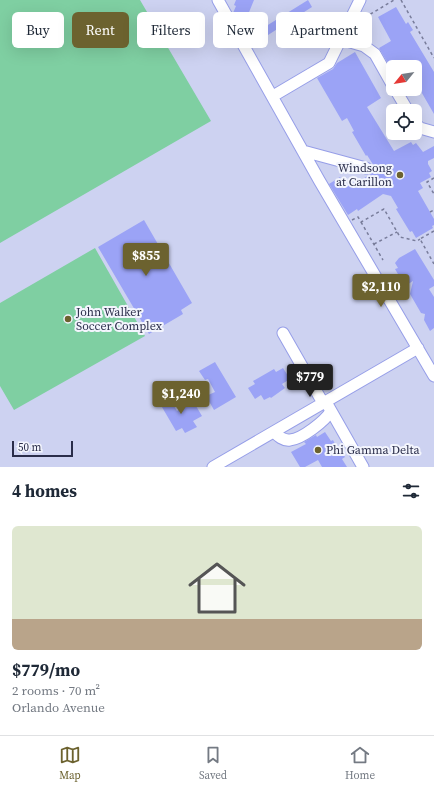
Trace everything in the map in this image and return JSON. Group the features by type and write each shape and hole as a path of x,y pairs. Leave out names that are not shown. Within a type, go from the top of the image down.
{"street":[{"path":"218,0 303,151 434,376"},
{"path":"354,12 360,0"},
{"path":"273,96 328,63 336,48"},
{"path":"366,48 374,54 386,74"},
{"path":"422,129 434,132"},
{"path":"303,151 366,168"},
{"path":"284,333 363,467"},
{"path":"213,467 274,432 327,405 418,348"},
{"path":"274,432 283,439 290,440 315,427 328,417 327,405"}],"path":[{"path":"372,13 394,0"},
{"path":"401,0 434,58"},
{"path":"434,178 427,182 434,194"},
{"path":"361,222 384,209 400,237 418,241 434,231"},
{"path":"430,212 434,210"},
{"path":"349,216 352,220 358,217 382,260"},
{"path":"374,244 397,232"},
{"path":"420,239 434,264"}],"green space":[{"path":"0,0 140,0 147,12 137,12 137,48 168,48 211,121 0,243"},
{"name":"John Walker Soccer Complex","path":"95,248 145,336 14,410 0,386 0,303"}],"building":[{"path":"236,0 254,0 249,12 233,12 236,6 234,5"},
{"path":"308,0 312,7 304,12 289,12"},
{"path":"396,7 406,24 408,22 413,30 410,32 434,72 434,114 422,93 422,60 386,60 379,48 391,41 378,17"},
{"path":"276,20 276,30 268,35 268,25"},
{"name":"Windsong at Carillon","path":"355,52 381,98 367,107 394,151 411,142 413,145 416,143 423,152 434,146 434,158 428,161 432,171 429,173 431,177 420,183 423,188 418,191 434,219 434,225 432,226 433,228 416,238 412,231 410,232 396,209 398,208 391,196 383,194 358,211 357,209 348,215 329,184 340,177 346,187 371,174 374,166 367,155 366,156 352,132 354,131 347,118 342,121 317,78 333,69 337,63"},
{"path":"144,220 192,303 181,310 183,314 149,334 98,247"},
{"path":"415,249 434,280 434,286 429,289 434,297 434,328 430,331 424,320 425,314 421,313 410,294 413,281 405,286 395,269 398,268 395,263 399,258"},
{"path":"215,362 236,397 214,410 206,396 215,392 208,379 205,380 199,371"},
{"path":"283,368 290,379 282,384 285,388 271,398 270,397 264,400 261,395 255,399 248,388 255,384 253,381 274,369 276,372"},
{"path":"168,396 177,411 193,401 202,416 193,421 197,427 185,433 182,428 176,431 159,402"},
{"name":"Phi Gamma Delta","path":"325,432 331,441 333,440 337,448 339,447 345,457 342,459 347,467 322,467 318,460 305,467 300,467 291,452 306,444 304,442"}],"place":[{"name":"Windsong at Carillon","path":"400,175"},
{"name":"John Walker Soccer Complex","path":"68,319"},
{"name":"Phi Gamma Delta","path":"318,450"}]}
